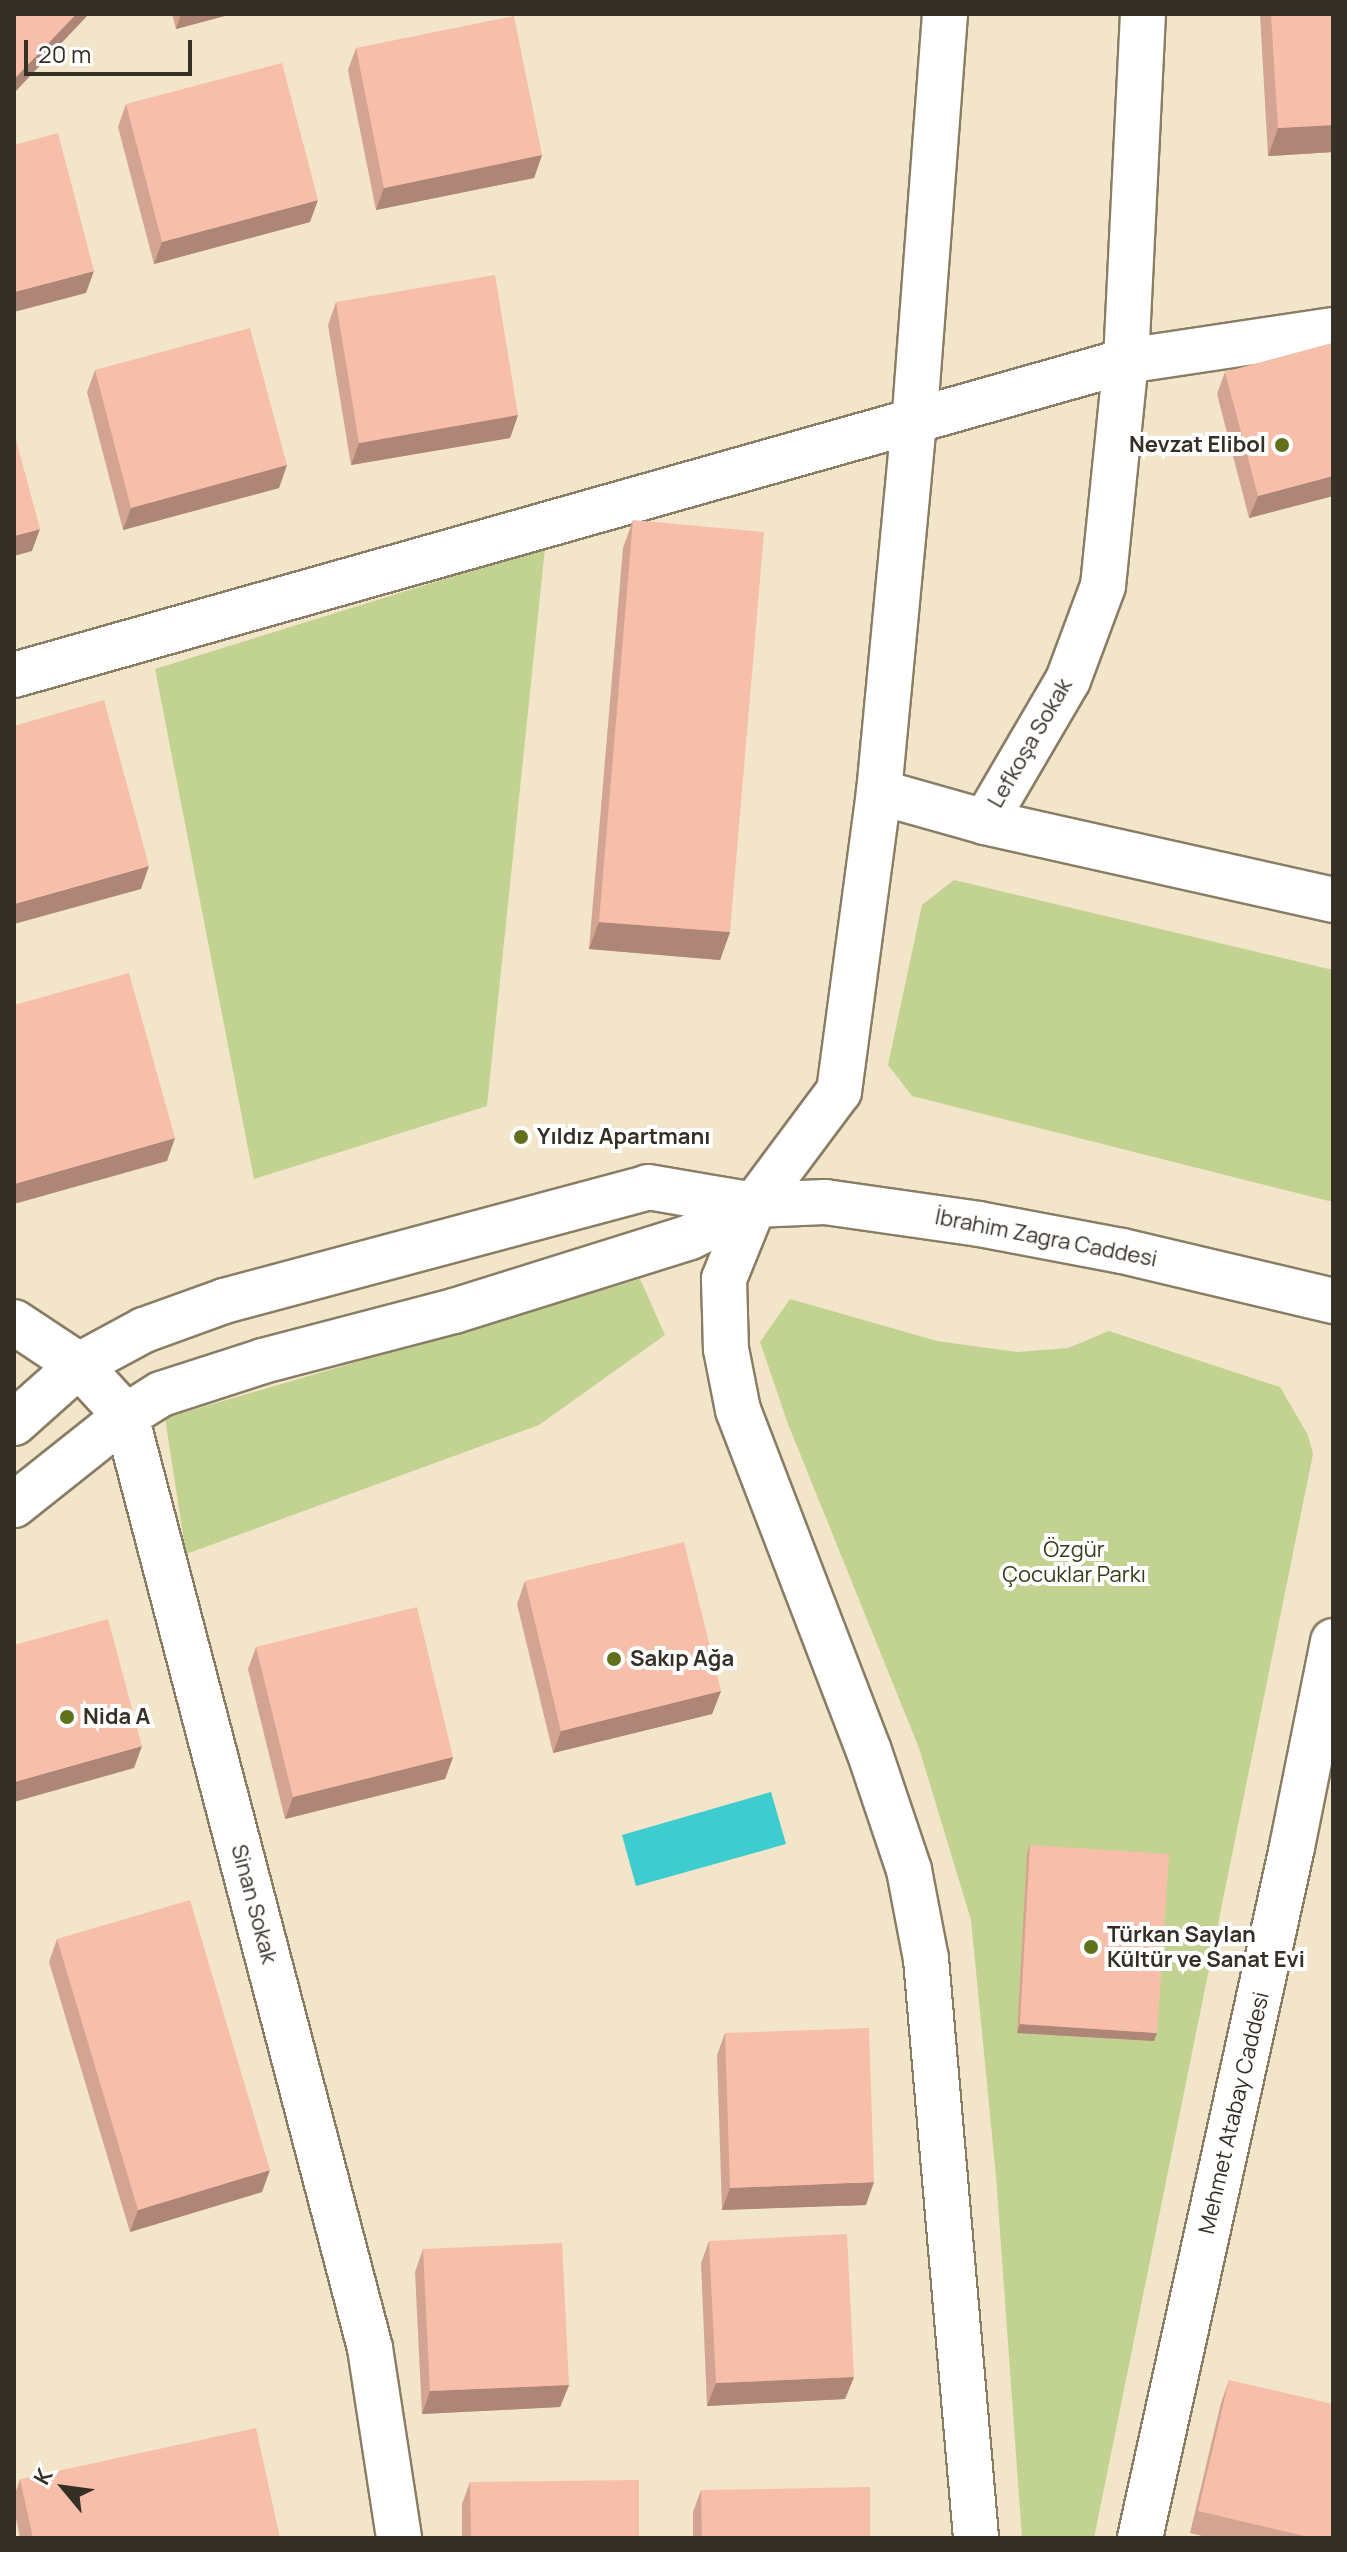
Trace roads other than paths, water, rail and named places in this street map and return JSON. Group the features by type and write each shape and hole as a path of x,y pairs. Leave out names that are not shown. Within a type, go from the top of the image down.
{"street":[{"path":"945,14 914,422 879,792 839,1091 754,1205 724,1279 726,1349 738,1410 869,1751 909,1870 929,1990 976,2538"},
{"name":"Lefkoşa Sokak","path":"1143,14 1126,361 1103,586 1068,680 985,822 1333,900"},
{"path":"14,675 1126,361 1333,330"},
{"path":"879,792 985,822"},
{"path":"14,1423 79,1365 144,1330 224,1301 648,1187 754,1205"},
{"name":"İbrahim Zagra Caddesi","path":"754,1205 825,1202 979,1224 1122,1251 1333,1301"},
{"path":"14,1505 126,1416 161,1394 248,1366 454,1311 690,1237 754,1205"},
{"name":"Sinan Sokak","path":"14,1322 79,1365 126,1416 370,2348 399,2538"},
{"name":"Mehmet Atabay Caddesi","path":"1140,2538 1289,1861 1333,1641"}],"water":[{"path":"771,1792 786,1844 636,1886 622,1835"}],"place":[{"name":"Nevzat Elibol","path":"1282,445"},
{"name":"Yıldız Apartmanı","path":"521,1137"},
{"name":"Sakıp Ağa","path":"614,1659"},
{"name":"Nida A","path":"67,1717"},
{"name":"Türkan Saylan Kültür ve Sanat Evi","path":"1091,1947"}],"park label":[{"name":"Özgür Çocuklar Parkı","path":"1074,1562"}]}
